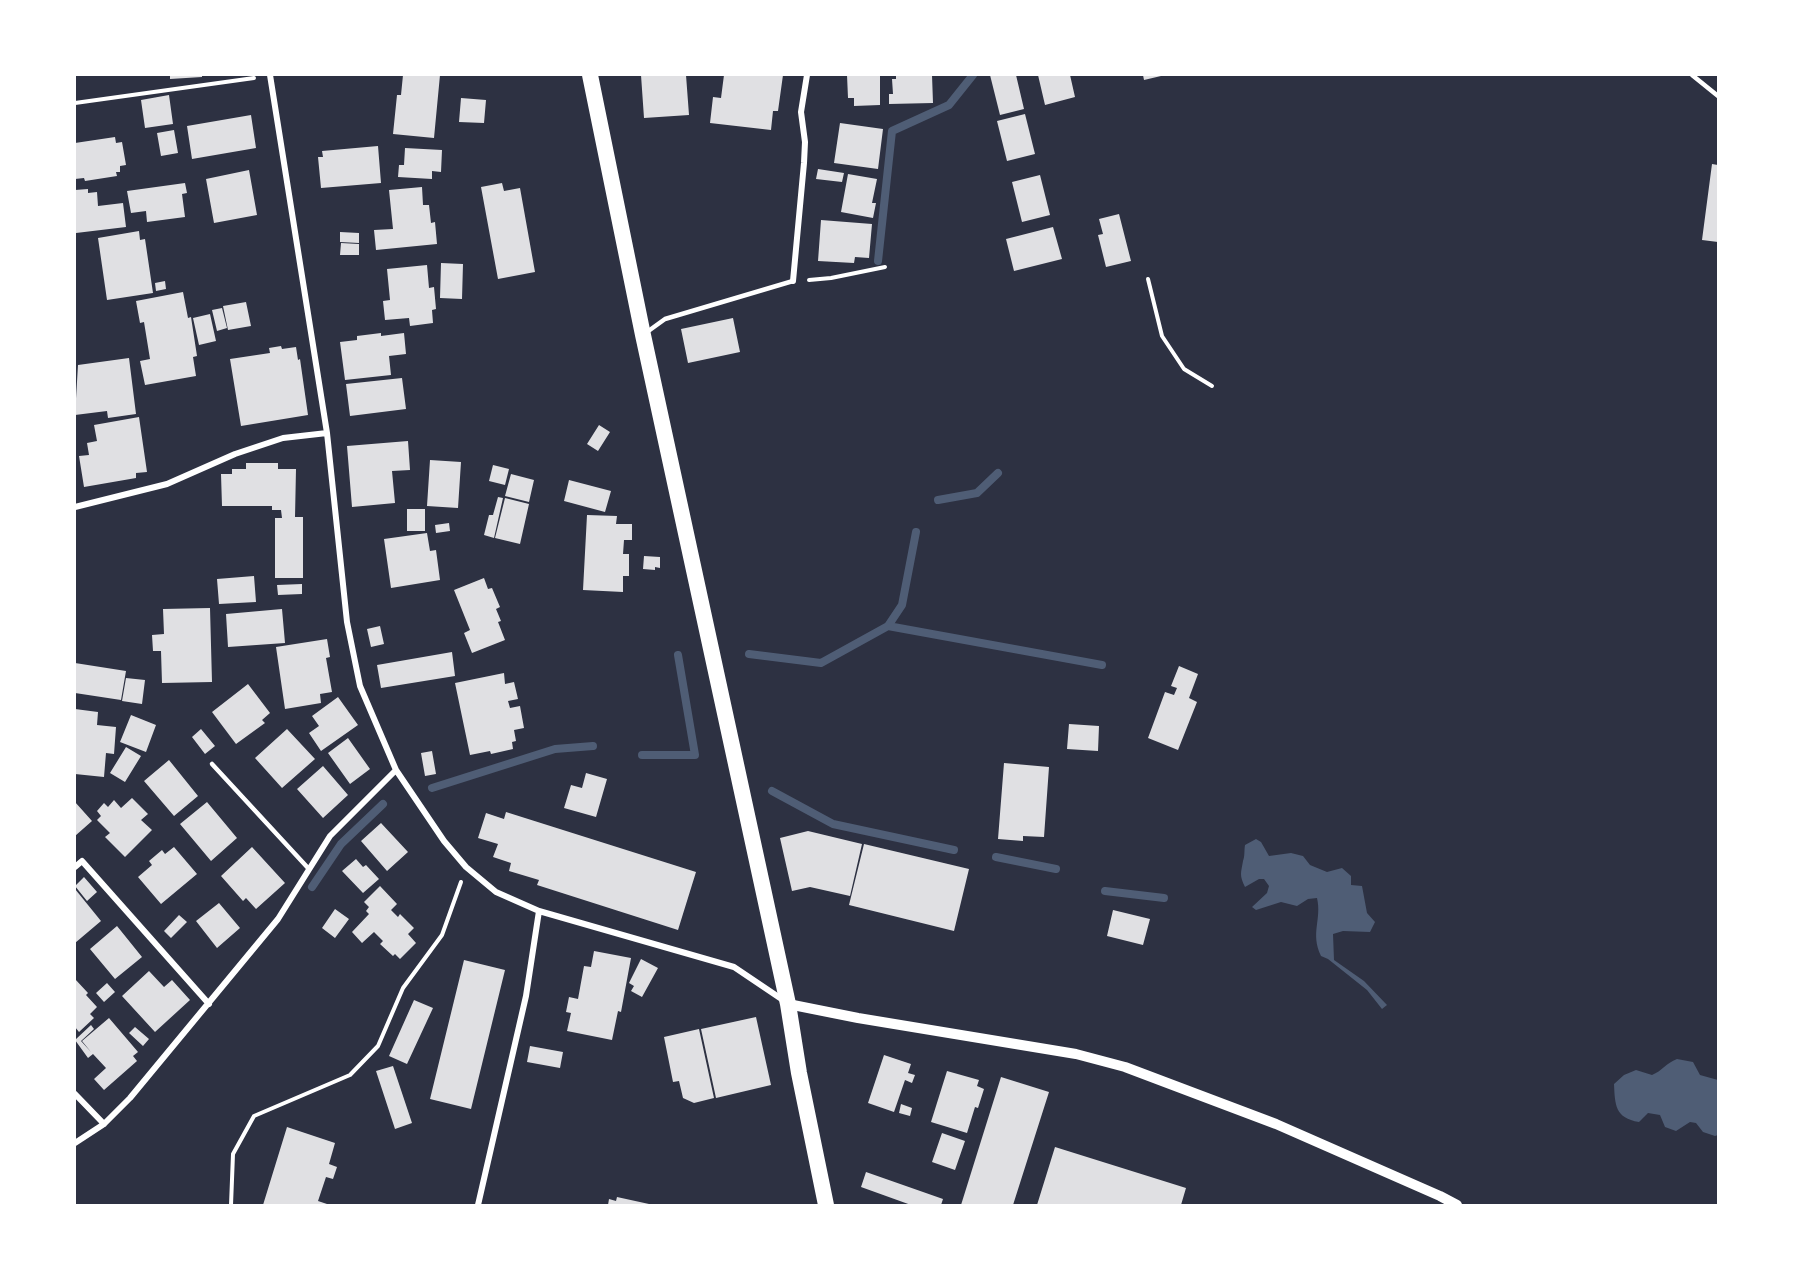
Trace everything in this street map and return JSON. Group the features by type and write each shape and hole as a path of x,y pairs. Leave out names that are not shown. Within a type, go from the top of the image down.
{"highway":[{"path":"590,75 643,335 788,1004 799,1073 826,1205"}],"street":[{"path":"793,281 805,142 801,112 807,75"},
{"path":"270,76 327,433 347,622 360,686 396,770 444,841 466,867 496,892 539,911 734,967 788,1004 858,1018 1076,1054 1125,1067 1276,1124 1457,1205"},
{"path":"75,507 167,484 235,454 283,438 327,433"},
{"path":"75,1143 104,1124 130,1098 278,919 330,836 396,770"},
{"path":"75,867 82,861 209,1004"},
{"path":"478,1205 526,996 539,911"},
{"path":"75,1094 104,1124"}],"lane":[{"path":"1692,75 1718,96"},
{"path":"643,335 665,319 793,281"},
{"path":"212,764 308,868"}],"path":[{"path":"75,103 270,76"},
{"path":"793,281 831,278 885,267"},
{"path":"1148,279 1162,336 1184,369 1212,386"},
{"path":"231,1205 233,1154 254,1116 350,1075 378,1046 403,988 442,935 466,867"}],"water":[{"path":"1256,839 1261,842 1269,856 1291,853 1303,856 1310,865 1327,872 1342,868 1351,876 1351,885 1362,886 1367,913 1375,922 1370,932 1343,931 1333,934 1334,960 1364,981 1387,1005 1382,1009 1367,990 1321,956 1316,940 1317,898 1308,899 1297,906 1281,902 1256,910 1252,907 1267,893 1269,886 1264,879 1259,879 1245,887 1242,880 1245,845"},
{"path":"1677,1059 1693,1062 1700,1075 1718,1080 1718,1135 1703,1132 1696,1123 1690,1122 1676,1131 1665,1127 1660,1115 1648,1113 1639,1122 1631,1120 1621,1114 1618,1109 1614,1084 1624,1075 1636,1070 1652,1075"}],"building":[{"path":"170,75 202,75 202,77 170,79"},
{"path":"403,75 440,75 434,138 393,134 397,95 401,95"},
{"path":"641,75 686,75 689,115 644,118"},
{"path":"724,75 783,75 778,111 773,111 771,130 710,123 713,97 721,98"},
{"path":"847,75 880,75 880,105 854,106 854,98 848,98"},
{"path":"896,75 932,75 933,103 889,104 889,94 893,94 892,79 896,79"},
{"path":"990,75 1016,75 1024,109 1000,115"},
{"path":"1038,75 1070,75 1075,97 1045,105"},
{"path":"1143,75 1161,75 1161,76 1144,80"},
{"path":"169,95 173,124 145,128 141,100"},
{"path":"461,98 486,100 484,123 459,122"},
{"path":"1025,114 1035,154 1007,161 997,121"},
{"path":"251,115 256,148 192,159 187,126"},
{"path":"840,123 883,129 878,169 834,163"},
{"path":"174,130 178,153 161,156 157,133"},
{"path":"115,137 116,143 122,142 126,165 120,166 120,172 116,172 117,176 85,181 84,178 75,179 75,143"},
{"path":"378,146 381,183 321,188 318,157 323,157 322,151"},
{"path":"405,148 442,150 441,172 432,171 432,179 398,177 399,165 404,165"},
{"path":"1712,164 1718,165 1718,242 1702,240"},
{"path":"818,169 844,173 842,182 816,179"},
{"path":"249,170 257,215 214,223 206,179"},
{"path":"848,174 877,179 872,203 876,203 873,218 841,212"},
{"path":"1040,175 1050,215 1022,222 1012,182"},
{"path":"185,183 187,193 182,194 185,217 147,222 146,211 131,213 127,191"},
{"path":"502,183 504,191 520,188 535,272 498,279 481,187"},
{"path":"422,187 423,205 429,205 431,223 435,222 437,244 376,250 374,230 393,229 389,190"},
{"path":"88,189 88,193 97,192 98,206 123,203 126,227 76,233 75,190"},
{"path":"1119,214 1131,261 1106,267 1098,235 1103,234 1099,219"},
{"path":"821,220 872,224 869,258 855,257 854,263 818,261"},
{"path":"1053,227 1062,259 1014,271 1006,239"},
{"path":"139,231 140,240 145,239 153,293 107,300 98,238"},
{"path":"340,232 359,233 359,243 340,242"},
{"path":"341,243 359,244 359,255 340,255"},
{"path":"441,263 463,264 462,299 440,298"},
{"path":"427,265 429,288 434,287 436,309 432,310 433,323 410,326 409,318 385,320 383,301 390,300 387,269"},
{"path":"165,281 166,289 156,291 155,283"},
{"path":"183,292 188,318 191,317 197,356 193,357 196,376 145,385 140,361 150,359 144,322 140,323 136,301"},
{"path":"246,302 251,326 228,330 223,306"},
{"path":"222,308 227,328 217,331 212,310"},
{"path":"210,314 216,341 199,345 193,318"},
{"path":"733,318 740,352 688,363 681,329"},
{"path":"381,333 381,336 404,333 406,354 389,356 391,375 345,380 340,342 357,340 357,336"},
{"path":"281,346 282,349 296,347 298,360 300,359 308,415 241,426 230,359 270,353 269,348"},
{"path":"129,358 136,414 108,418 107,411 75,415 78,365"},
{"path":"402,378 406,409 350,416 346,384"},
{"path":"139,417 147,472 136,473 136,478 84,487 79,456 89,455 87,443 97,441 94,425"},
{"path":"599,425 610,432 598,451 587,444"},
{"path":"408,441 410,470 392,471 395,503 352,507 347,446"},
{"path":"430,460 461,462 458,508 427,506"},
{"path":"246,463 278,463 278,469 296,469 295,517 303,517 303,578 275,578 275,518 282,518 281,510 272,510 272,506 222,506 221,474 232,474 232,469 246,469"},
{"path":"493,465 509,469 505,485 489,481"},
{"path":"511,474 534,480 529,502 505,496"},
{"path":"569,480 611,491 605,512 564,501"},
{"path":"498,497 503,498 494,538 484,535 489,515 493,515"},
{"path":"505,498 529,504 520,544 495,538"},
{"path":"407,509 425,509 425,531 407,531"},
{"path":"587,515 617,516 616,524 632,524 632,540 624,540 623,554 629,554 629,576 623,576 623,592 583,590"},
{"path":"449,523 450,531 436,533 435,525"},
{"path":"427,533 430,551 436,550 440,580 391,588 384,539"},
{"path":"644,556 660,557 660,568 643,569"},
{"path":"254,576 256,602 219,604 217,579"},
{"path":"484,578 488,589 492,588 500,607 496,609 505,640 472,653 464,633 470,630 454,590"},
{"path":"302,584 302,594 278,595 277,585"},
{"path":"210,608 212,682 162,683 161,651 153,651 152,635 164,634 163,609"},
{"path":"282,609 285,643 228,647 226,614"},
{"path":"380,626 384,644 371,647 367,629"},
{"path":"327,639 330,657 326,658 332,692 320,694 321,703 285,709 276,647"},
{"path":"452,652 455,676 381,688 377,665"},
{"path":"75,663 126,671 121,700 75,693"},
{"path":"1179,666 1198,674 1189,698 1197,702 1178,750 1148,738 1165,692 1174,695 1177,688 1171,686"},
{"path":"504,673 505,684 514,682 518,699 508,701 510,708 520,706 524,728 514,730 516,741 512,742 513,749 491,754 490,751 470,755 455,683"},
{"path":"126,678 145,680 142,704 122,701"},
{"path":"248,684 270,713 262,720 265,723 236,744 212,712"},
{"path":"338,697 358,725 321,751 309,733 319,726 312,716"},
{"path":"75,709 98,712 97,725 116,727 114,754 106,753 104,777 75,774"},
{"path":"131,715 156,725 146,752 120,742"},
{"path":"1069,724 1099,726 1098,751 1067,749"},
{"path":"201,729 215,746 205,754 192,737"},
{"path":"287,729 315,759 282,788 255,758"},
{"path":"348,738 370,769 350,784 328,753"},
{"path":"126,747 141,756 125,782 110,773"},
{"path":"432,751 436,774 425,776 421,753"},
{"path":"169,760 198,796 174,816 144,781"},
{"path":"1004,763 1049,767 1044,837 1023,836 1023,841 998,839"},
{"path":"323,766 348,795 323,818 297,789"},
{"path":"586,773 607,779 596,817 564,808 571,785 582,788"},
{"path":"132,798 148,814 141,820 152,830 125,857 105,837 110,833 97,820 101,816 97,811 104,803 108,807 114,800 121,808"},
{"path":"75,802 92,821 75,836"},
{"path":"207,802 237,838 211,861 180,824"},
{"path":"506,812 696,872 678,930 537,885 539,880 509,871 511,863 493,857 498,844 478,838 486,813 504,819"},
{"path":"381,823 408,852 387,871 361,841"},
{"path":"808,831 862,844 850,896 810,887 792,891 780,838"},
{"path":"864,844 969,869 954,931 849,905"},
{"path":"174,847 197,874 161,904 138,877 152,865 149,861 162,850 165,854"},
{"path":"252,847 285,883 256,909 246,898 243,901 221,876"},
{"path":"356,859 363,867 366,865 379,879 363,893 342,871"},
{"path":"84,877 97,892 87,901 75,886"},
{"path":"380,886 397,904 391,910 398,917 400,914 414,928 408,934 416,943 400,959 380,944 383,941 374,932 362,943 352,932 369,914 366,911 369,907 364,902"},
{"path":"75,889 101,921 75,943"},
{"path":"219,903 240,928 217,948 196,921"},
{"path":"335,909 349,919 335,938 322,928"},
{"path":"1113,910 1150,919 1143,945 1107,936"},
{"path":"179,915 187,922 171,938 164,931"},
{"path":"117,926 142,957 115,979 90,949"},
{"path":"594,951 631,958 621,1012 618,1011 612,1040 567,1031 571,1013 566,1012 569,997 578,999 584,966 591,967"},
{"path":"641,959 658,968 642,997 631,991 634,986 629,983"},
{"path":"464,960 505,970 471,1109 430,1099"},
{"path":"149,971 164,987 172,980 190,1000 155,1032 122,996"},
{"path":"75,979 97,1007 90,1014 94,1018 79,1032 75,1027"},
{"path":"107,983 115,992 104,1002 96,993"},
{"path":"414,1000 433,1008 407,1064 389,1056"},
{"path":"756,1017 771,1085 716,1098 701,1029"},
{"path":"109,1018 138,1052 133,1056 137,1061 104,1090 94,1079 106,1068 93,1054 88,1058 75,1040 91,1025 94,1029 81,1041 91,1052 82,1041"},
{"path":"135,1027 149,1039 143,1046 129,1033"},
{"path":"699,1029 714,1098 694,1103 683,1098 679,1081 673,1082 664,1037"},
{"path":"530,1046 563,1052 560,1068 527,1062"},
{"path":"884,1055 911,1064 908,1073 915,1075 912,1083 905,1080 894,1112 868,1103"},
{"path":"393,1066 412,1123 395,1129 376,1071"},
{"path":"947,1071 979,1080 977,1086 984,1089 978,1108 975,1107 967,1133 931,1122"},
{"path":"1001,1077 1049,1092 1013,1205 961,1205"},
{"path":"901,1104 912,1108 910,1116 899,1113"},
{"path":"287,1127 335,1143 329,1164 337,1167 333,1179 326,1177 318,1201 330,1205 263,1205"},
{"path":"942,1133 965,1141 955,1170 932,1162"},
{"path":"1055,1147 1186,1188 1181,1205 1037,1205"},
{"path":"866,1172 943,1199 941,1205 911,1205 861,1187"},
{"path":"617,1197 649,1205 608,1205 609,1199 616,1201"}],"waterway":[{"path":"878,261 892,131 949,105 973,75"},
{"path":"938,500 977,493 998,473"},
{"path":"749,654 821,663 888,626 902,605 916,532"},
{"path":"888,626 1102,665"},
{"path":"642,755 695,755 678,655"},
{"path":"432,788 555,749 593,746"},
{"path":"772,791 833,824 954,850"},
{"path":"312,887 341,844 383,804"},
{"path":"996,857 1056,869"},
{"path":"1105,891 1164,898"}]}
